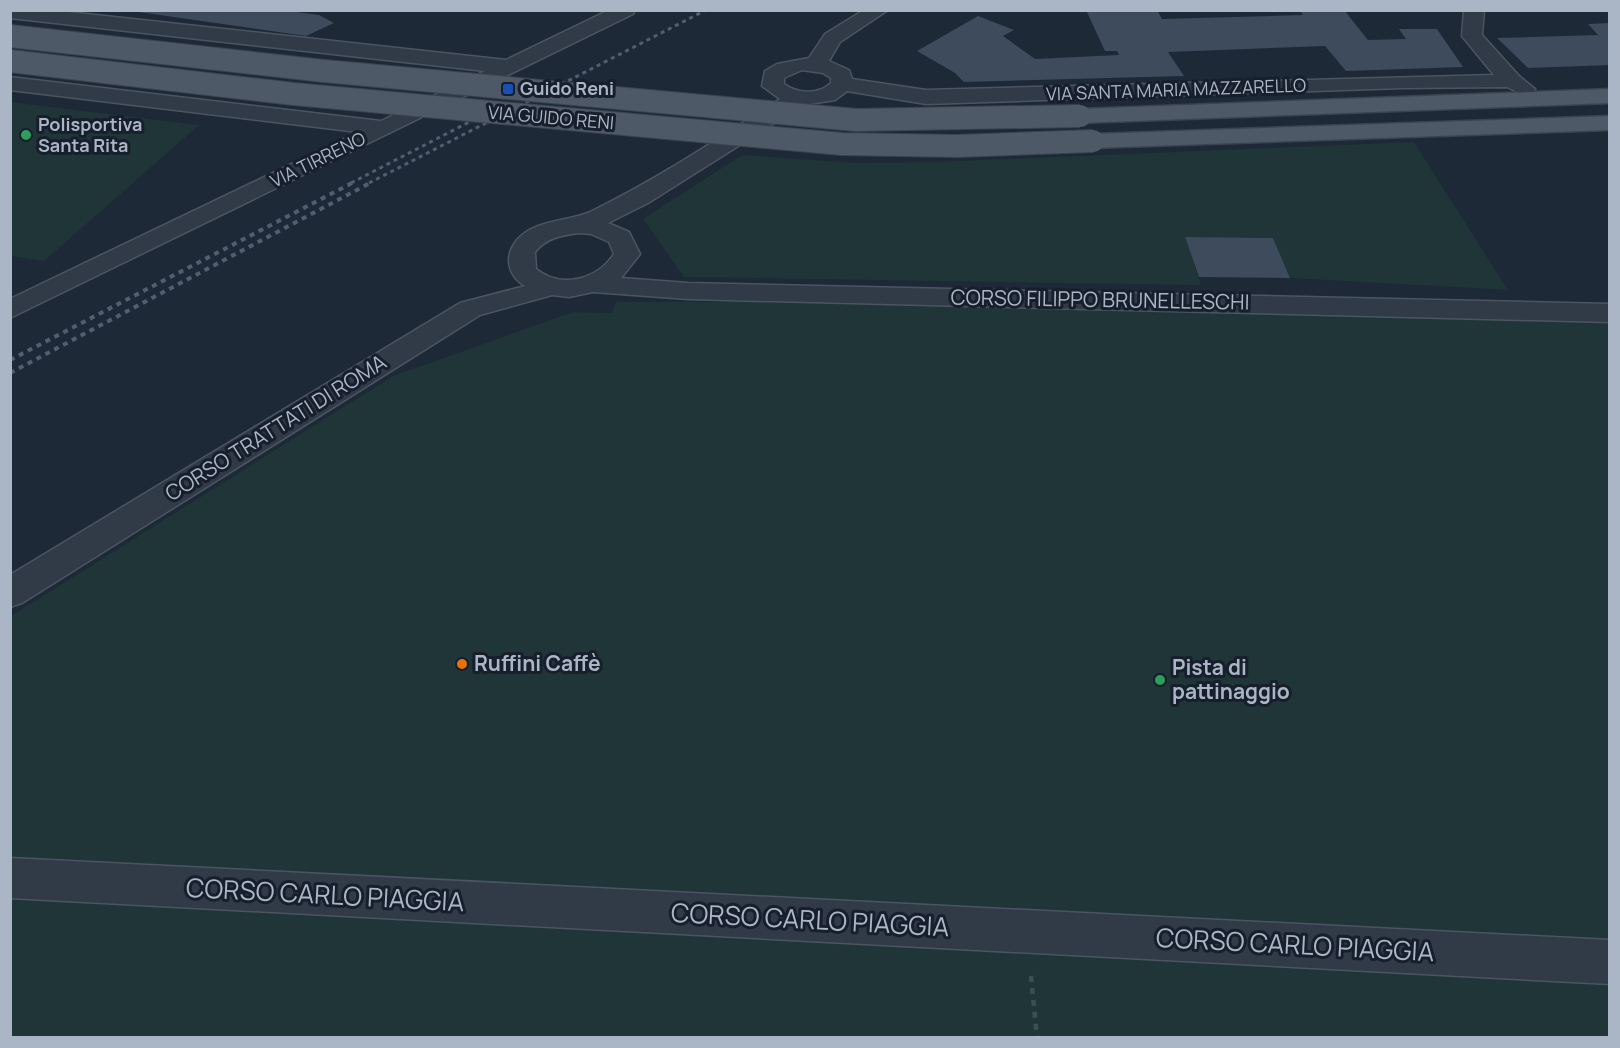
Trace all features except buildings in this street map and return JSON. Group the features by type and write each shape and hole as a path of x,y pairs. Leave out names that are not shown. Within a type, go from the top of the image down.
{"main road":[{"name":"VIA GUIDO RENI","path":"10,36 324,71 856,120 1080,116"},
{"name":"VIA GUIDO RENI","path":"10,61 294,94 842,144 946,146 1610,123"},
{"name":"VIA SANTA MARIA MAZZARELLO","path":"1080,116 1610,96"}],"street":[{"name":"VIA TIRRENO","path":"10,310 626,10"},
{"path":"818,64 824,46 834,36 879,10"},
{"path":"1473,10 1472,36 1511,81 1541,99"},
{"path":"10,12 72,14 509,67"},
{"path":"818,64 841,75 842,84 835,92 824,96 798,98 778,91 773,86 773,76 793,65 818,64"},
{"name":"VIA SANTA MARIA MAZZARELLO","path":"842,84 926,97 1390,82 1511,81"},
{"path":"10,83 385,128"},
{"path":"470,309 522,256 534,240 547,232 582,225 639,198 798,98"},
{"path":"522,256 522,269 528,277 551,287 567,288 591,284 614,274 639,198"},
{"path":"582,225 596,227 622,245 641,267 688,291"},
{"name":"CORSO FILIPPO BRUNELLESCHI","path":"591,284 688,291 1610,313"},
{"name":"CORSO TRATTATI DI ROMA","path":"10,593 470,309 551,287"},
{"name":"CORSO CARLO PIAGGIA","path":"10,878 1610,962"}],"path":[{"path":"1027,931 1037,1038"}],"green space":[{"path":"10,102 199,125 44,261 11,256"},
{"path":"1414,142 1508,290 1290,278 1273,238 1185,237 1201,285 684,277 643,219 742,155 857,163 934,162"},
{"path":"616,302 784,302 1609,322 1609,1037 11,1038 11,616 393,376 573,312 612,313"}],"railway":[{"path":"369,183 706,10"},
{"path":"351,183 475,119"},
{"path":"10,360 354,182"},
{"path":"10,373 372,182"}],"place":[{"name":"Guido Reni","path":"508,89"},
{"name":"Polisportiva Santa Rita","path":"26,135"},
{"name":"Ruffini Caffè","path":"462,664"},
{"name":"Pista di pattinaggio","path":"1160,680"}]}
